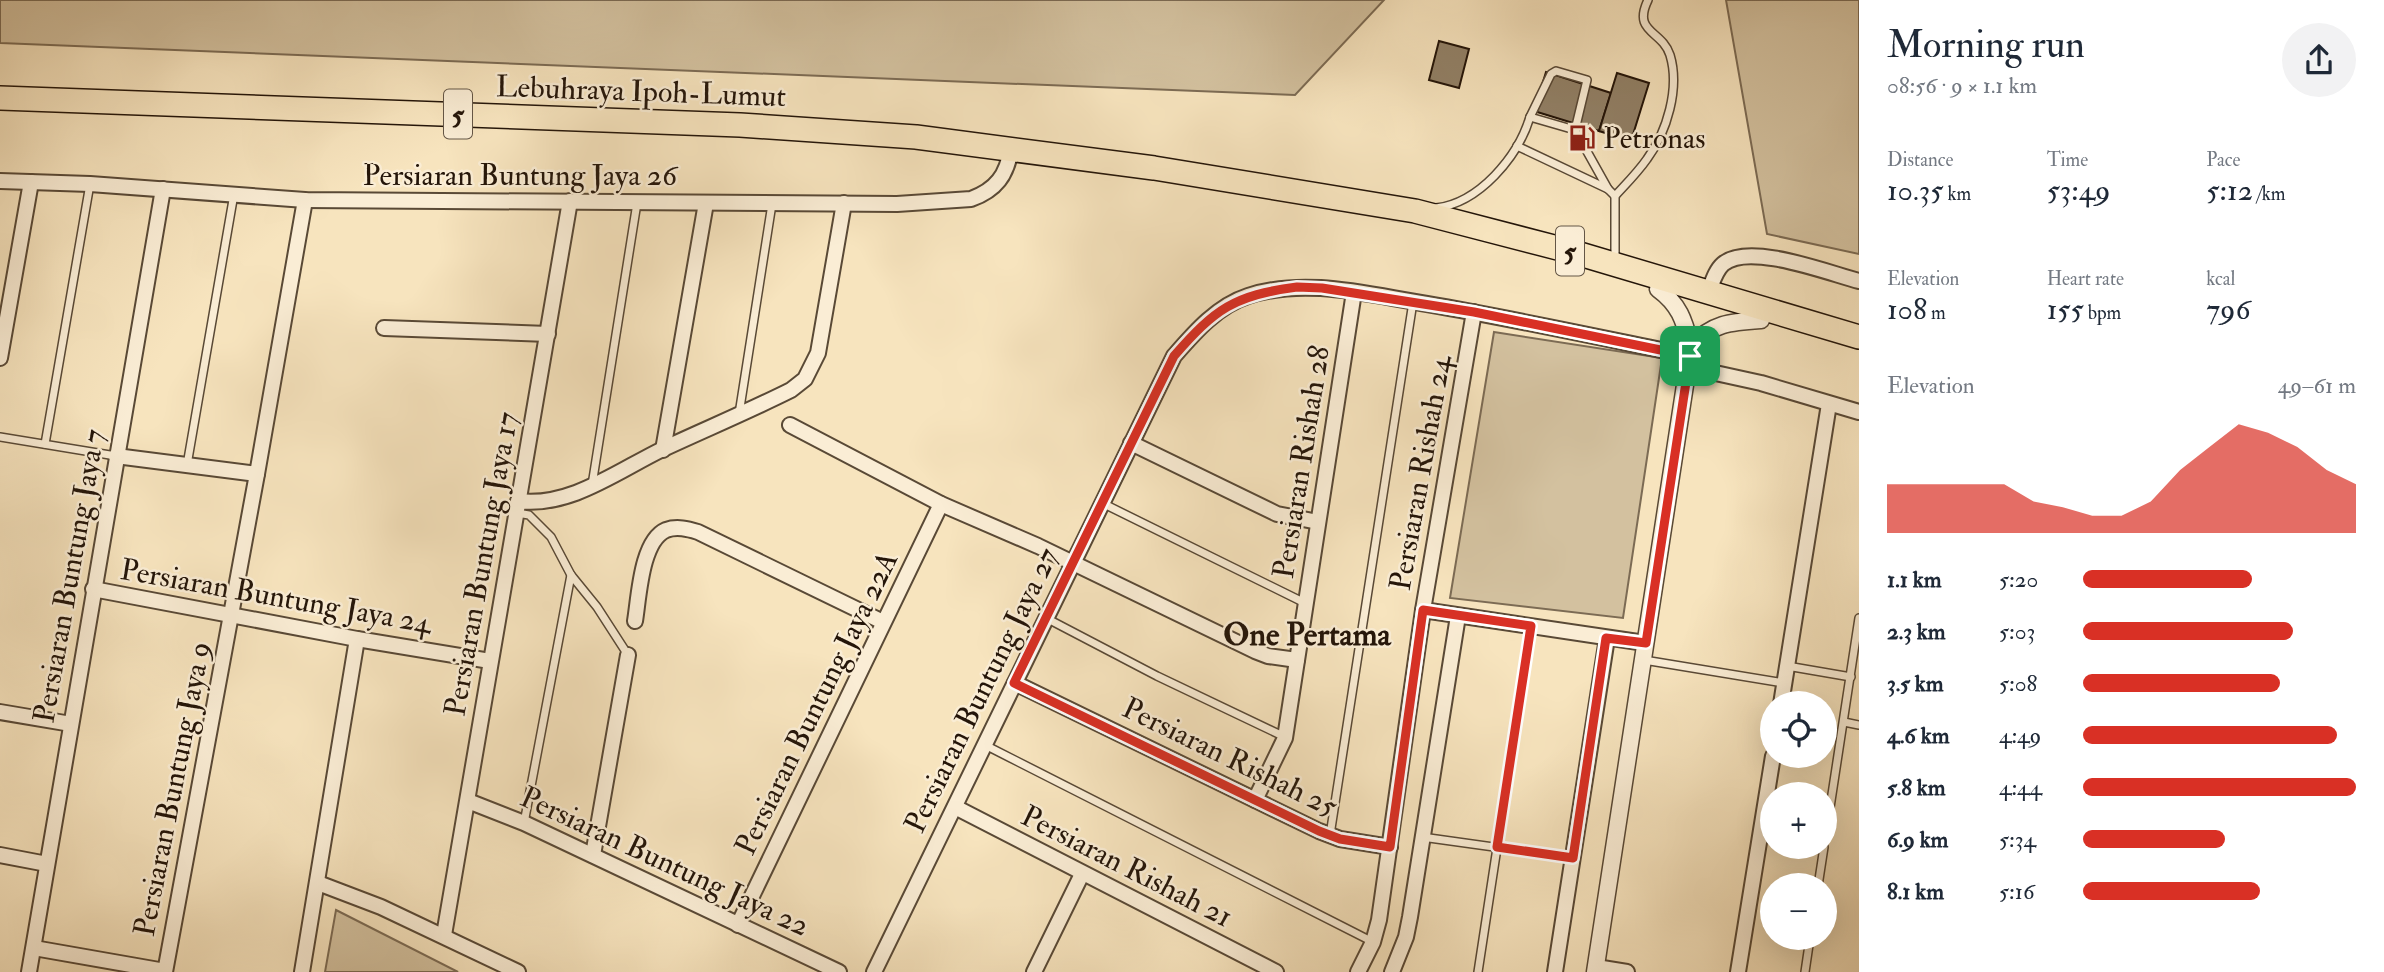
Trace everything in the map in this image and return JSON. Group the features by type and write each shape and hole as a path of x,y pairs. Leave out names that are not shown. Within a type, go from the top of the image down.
{"highway":[{"name":"Lebuhraya Ipoh-Lumut","path":"0,98 740,125 916,137 1154,167 1415,211 1615,265 1859,337"},
{"name":"Lebuhraya Ipoh-Lumut","path":"1275,188 1490,242 1859,349"}],"street":[{"name":"Persiaran Buntung Jaya 26","path":"0,181 90,184 305,201 897,204 971,199 982,195 1005,173 1011,149"},
{"path":"0,358 31,182"},
{"name":"Persiaran Buntung Jaya 7","path":"29,972 163,189"},
{"name":"Persiaran Buntung Jaya 9","path":"165,972 305,201"},
{"name":"Persiaran Buntung Jaya 17","path":"444,935 570,201"},
{"path":"663,450 706,203"},
{"path":"517,507 592,486 791,390 805,379 818,353 844,203"},
{"path":"1709,293 1722,265 1745,256 1775,259 1859,281"},
{"name":"Persiaran Buntung Jaya 27","path":"874,972 1174,356 1197,330 1223,308 1246,296 1270,290 1322,288 1354,292 1474,312 1689,356 1761,383 1859,412"},
{"path":"1627,972 1595,969 1689,356 1683,316 1678,306 1658,289"},
{"name":"Persiaran Rishah 28","path":"1255,800 1285,738 1354,292"},
{"name":"Persiaran Rishah 24","path":"1358,972 1373,942 1379,920 1423,610 1474,312"},
{"path":"1689,356 1708,330 1717,326 1761,320"},
{"path":"384,328 548,334"},
{"path":"1784,691 1829,404"},
{"path":"790,425 941,504 1038,546 1255,651 1297,660"},
{"path":"1131,443 1277,514 1318,522"},
{"path":"116,456 257,474"},
{"name":"Persiaran Buntung Jaya 22A","path":"738,925 941,504"},
{"path":"635,621 647,555 653,540 666,530 681,528 698,532 883,622"},
{"name":"Persiaran Buntung Jaya 24","path":"93,589 490,661"},
{"path":"1423,610 1646,643"},
{"path":"1392,972 1406,937 1458,616"},
{"path":"1555,972 1606,638"},
{"path":"302,972 357,639"},
{"path":"593,855 628,654"},
{"name":"Persiaran Rishah 25","path":"1014,683 1330,835 1390,847"},
{"path":"0,712 72,724"},
{"path":"1738,972 1771,768"},
{"name":"Persiaran Buntung Jaya 22","path":"468,801 524,822 839,972"},
{"name":"Persiaran Rishah 21","path":"955,807 1276,972"},
{"path":"0,855 47,864"},
{"path":"1034,972 1082,874"},
{"path":"318,883 381,907 519,972"},
{"path":"34,948 165,972"}],"lane":[{"path":"1615,265 1615,196 1648,157 1667,119 1672,92 1674,72 1670,54 1643,21 1643,10 1648,0"},
{"path":"1415,211 1447,207 1472,196 1486,184 1517,146 1551,74 1556,71 1587,80 1575,130 1608,189 1615,196"},
{"path":"1530,117 1575,130"},
{"path":"1517,146 1608,189"},
{"path":"45,444 90,184"},
{"path":"187,465 234,194"},
{"path":"592,486 637,202"},
{"path":"739,415 772,204"},
{"path":"1330,835 1413,302"},
{"path":"0,437 116,456"},
{"path":"1102,503 1306,604"},
{"path":"517,507 538,522 551,537 571,575 597,607 628,654"},
{"path":"524,822 571,575"},
{"path":"1046,618 1285,738"},
{"path":"1834,782 1859,618"},
{"path":"1478,972 1531,626"},
{"path":"1643,660 1785,683"},
{"path":"1787,666 1851,677"},
{"path":"1844,722 1859,725"},
{"path":"985,744 1373,942"},
{"path":"1422,837 1573,858"},
{"path":"1805,972 1808,950"}],"shaded area":[{"path":"0,0 1384,0 1295,95 0,43"},
{"path":"1726,0 1859,0 1859,254 1767,234"},
{"path":"1494,332 1662,358 1623,618 1450,598"},
{"path":"336,910 458,972 325,972"}],"building":[{"path":"1439,41 1469,49 1459,88 1429,80"},
{"path":"1546,72 1611,93 1599,131 1534,111"},
{"path":"1617,73 1649,83 1631,141 1599,131"}],"place":[{"name":"Petronas","path":"1582,138"}],"district":[{"name":"One Pertama","path":"1307,634"}],"route":[{"path":"1297,287 1354,292 1474,312 1690,356 1646,643 1606,638 1573,858 1497,847 1531,626 1423,610 1390,847 1340,839 1319,831 1014,683 1174,356 1197,330 1223,308 1246,296 1297,287"}]}
